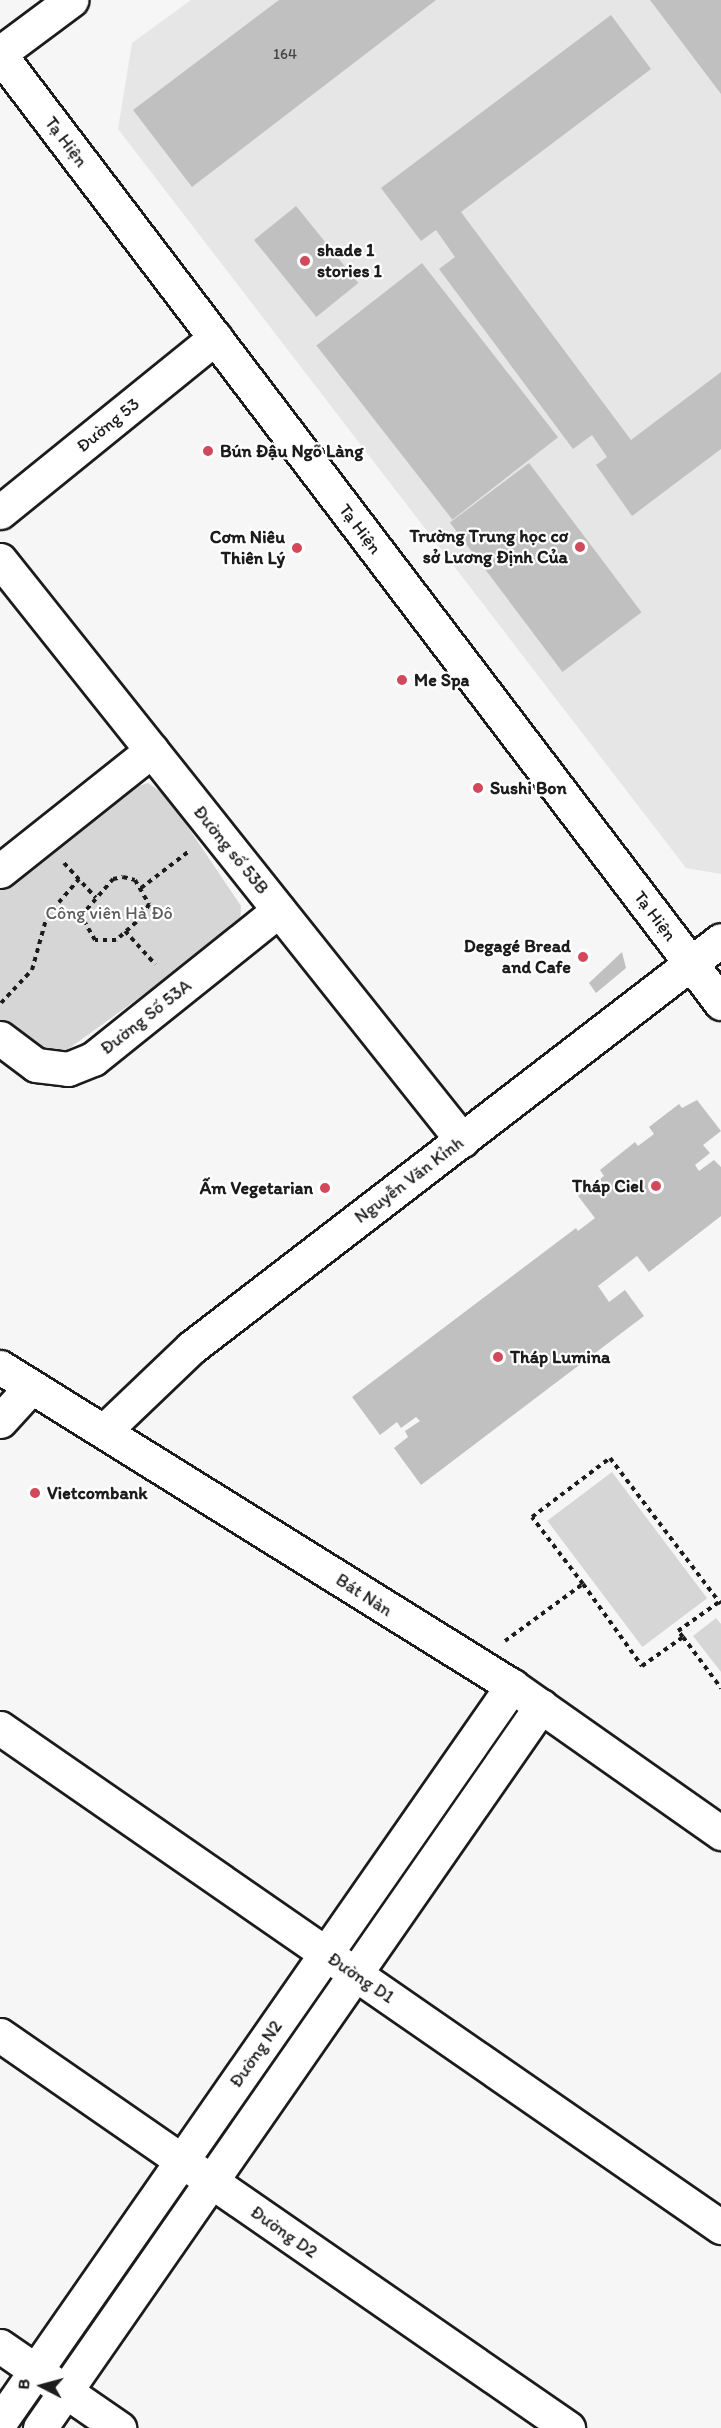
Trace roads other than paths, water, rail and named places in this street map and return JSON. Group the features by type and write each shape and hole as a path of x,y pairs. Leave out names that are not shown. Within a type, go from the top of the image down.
{"street":[{"path":"0,54 70,0"},
{"name":"Tạ Hiện","path":"0,54 721,1003"},
{"name":"Đường 53","path":"0,512 215,338"},
{"name":"Đường số 53B","path":"0,560 462,1140"},
{"path":"0,871 152,750"},
{"name":"Đường Số 53A","path":"0,1038 36,1065 68,1069 93,1059 279,910"},
{"name":"Nguyễn Văn Kỉnh","path":"105,1430 192,1347 721,940"},
{"name":"Bát Nàn","path":"0,1367 105,1430 473,1664 512,1686 721,1833"},
{"path":"0,1421 31,1387"},
{"name":"Đường N2","path":"0,2421 512,1686"},
{"name":"Đường N2","path":"40,2428 542,1706"},
{"name":"Đường D1","path":"0,1728 721,2227"},
{"name":"Đường D2","path":"0,2035 568,2428"},
{"path":"0,2346 119,2428"}],"place":[{"name":"shade 1 stories 1","path":"305,261"},
{"name":"Bún Đậu Ngõ Làng","path":"208,451"},
{"name":"Trường Trung học cơ sở Lương Định Của","path":"580,547"},
{"name":"Cơm Niêu Thiên Lý","path":"297,548"},
{"name":"Me Spa","path":"402,680"},
{"name":"Sushi Bon","path":"478,788"},
{"name":"Degagé Bread and Cafe","path":"583,957"},
{"name":"Tháp Ciel","path":"656,1186"},
{"name":"Ấm Vegetarian","path":"325,1188"},
{"name":"Tháp Lumina","path":"498,1357"},
{"name":"Vietcombank","path":"35,1493"}],"park label":[{"name":"Công viên Hà Đô","path":"109,913"}]}
